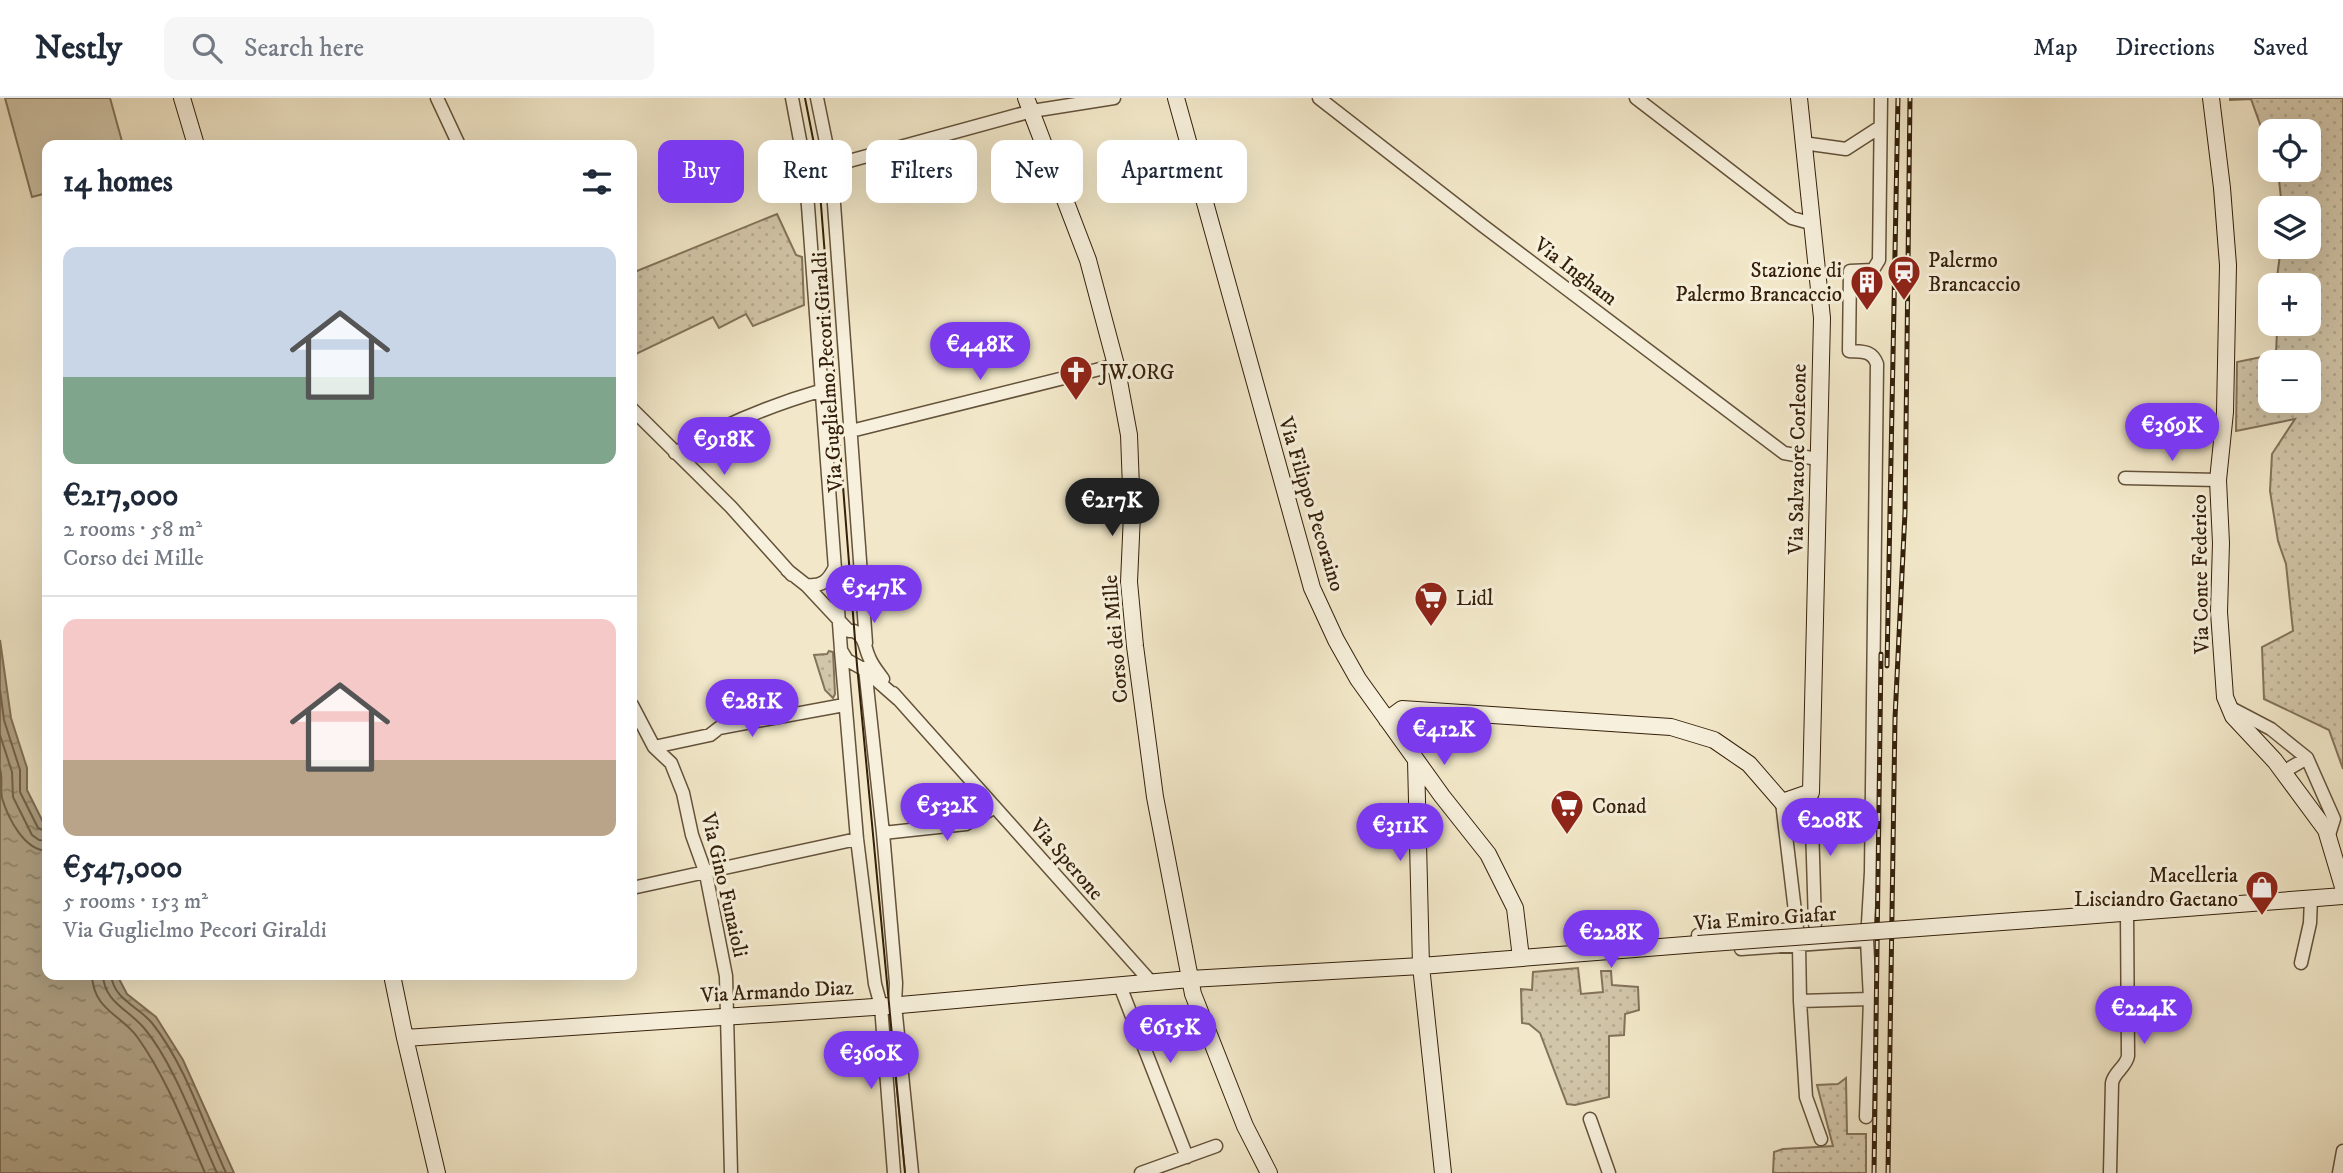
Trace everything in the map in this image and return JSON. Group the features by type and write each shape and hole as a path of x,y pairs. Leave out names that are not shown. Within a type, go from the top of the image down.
{"street":[{"path":"182,98 195,140"},
{"path":"437,98 457,140"},
{"name":"Via Guglielmo Pecori Giraldi","path":"792,98 799,140"},
{"name":"Via Guglielmo Pecori Giraldi","path":"817,98 825,140"},
{"path":"852,160 1029,105 1114,98"},
{"name":"Via Filippo Pecoraino","path":"1176,98 1312,588 1347,659 1387,720 1488,854 1515,908 1521,958"},
{"name":"Via Ingham","path":"1319,98 1784,453 1817,459"},
{"path":"1636,98 1792,218 1810,223"},
{"name":"Via Salvatore Corleone","path":"1799,98 1822,318 1811,792"},
{"path":"1866,1117 1870,999 1867,940 1871,872 1877,364 1868,352 1849,351 1850,271 1873,270 1879,260 1881,98"},
{"name":"Via Conte Federico","path":"2211,98 2228,265 2225,412 2218,480 2220,612 2225,697 2233,716 2283,772 2326,830 2334,832 2343,887"},
{"name":"Corso dei Mille","path":"1029,105 1087,260 1116,365 1129,435 1132,514 1129,582 1143,713 1164,846 1193,994 1245,1126 1269,1173"},
{"path":"1803,143 1846,149 1880,127"},
{"name":"Via Guglielmo Pecori Giraldi","path":"807,203 839,621"},
{"name":"Via Guglielmo Pecori Giraldi","path":"833,203 851,432 864,658 896,983 888,1006"},
{"path":"851,432 1116,365"},
{"path":"675,453 706,434 823,390"},
{"path":"637,414 731,507 787,570 843,640 844,705 875,984 888,1006 912,1173"},
{"path":"2125,478 2218,480"},
{"path":"806,585 819,586 835,567"},
{"path":"787,570 806,585 839,621 847,660 864,658"},
{"path":"843,640 858,632 864,658 883,687 898,699"},
{"path":"864,658 898,699"},
{"path":"867,695 874,688 883,687"},
{"name":"Via Sperone","path":"898,699 1151,982"},
{"path":"654,747 710,735 719,728 844,705"},
{"path":"2229,707 2271,729 2307,758 2334,819 2334,832"},
{"path":"1387,720 1402,709 1671,727 1714,740 1749,764 1782,802 1799,945 1806,1097 1821,1139"},
{"name":"Via Gino Funaioli","path":"637,715 654,747 671,763 683,793 692,835 706,874 726,976 731,1173"},
{"path":"2283,772 2307,758"},
{"path":"1416,760 1421,966 1443,1173"},
{"path":"1416,793 1430,792 1442,796"},
{"path":"1782,802 1811,792 1815,924"},
{"path":"883,833 967,824 995,807"},
{"path":"637,887 857,839"},
{"name":"Via Emiro Giafar","path":"1151,982 1421,966 1614,952 1698,940 2070,917 2343,896"},
{"path":"2301,963 2311,923 2311,898"},
{"path":"2110,1173 2112,1083 2114,1075 2126,1063 2128,1056 2127,913"},
{"path":"1698,940 1797,929"},
{"path":"1614,952 1664,953 1867,940"},
{"path":"394,980 437,1173"},
{"name":"Via Armando Diaz","path":"405,1038 888,1006 1151,982"},
{"path":"1120,986 1187,1157"},
{"path":"1800,1001 1870,999"},
{"path":"888,1006 894,1173"},
{"path":"1590,1119 1609,1173"},
{"path":"1141,1173 1216,1146"},
{"path":"2339,1173 2343,1151"}],"shaded area":[{"path":"5,98 110,98 122,140 42,140 42,194 32,197"},
{"path":"2230,98 2343,98 2343,769 2329,730 2264,699 2262,647 2293,631 2286,564 2278,541 2270,491 2272,454 2295,419 2236,431 2237,362 2258,358 2258,413 2321,413 2321,350 2276,350 2277,336 2321,336 2321,273 2278,273 2279,259 2321,259 2321,196 2281,196 2279,182 2321,182 2321,119 2258,119 2251,99"},
{"path":"777,214 796,255 802,257 804,305 753,326 746,314 719,328 713,317 637,354 637,271"},
{"path":"829,651 833,652 833,698 825,690 814,655 827,654"},
{"path":"1578,968 1581,994 1603,992 1601,971 1611,971 1612,985 1638,987 1639,1010 1625,1014 1624,1035 1609,1036 1609,1097 1575,1105 1567,1104 1540,1033 1529,1024 1522,1023 1521,989 1532,990 1533,972"},
{"path":"1846,1078 1847,1134 1866,1134 1866,1173 1773,1173 1774,1152 1833,1146 1817,1085 1838,1084"}],"water":[{"path":"0,640 11,718 27,768 27,790 42,820 42,980 120,980 127,994 156,1017 183,1060 234,1173 0,1173"}],"tram line":[{"path":"805,98 816,154 821,205 857,665 905,1173"}],"railway":[{"path":"1887,666 1898,98"},
{"path":"1888,1173 1895,718 1905,512 1910,98"},
{"path":"1874,1173 1881,654"}],"place":[{"name":"Palermo Brancaccio","path":"1904,302"},
{"name":"Stazione di Palermo Brancaccio","path":"1867,312"},
{"name":"JW.ORG","path":"1076,402"},
{"name":"Lidl","path":"1431,628"},
{"name":"Conad","path":"1567,836"},
{"name":"Macelleria Lisciandro Gaetano","path":"2262,917"}]}
